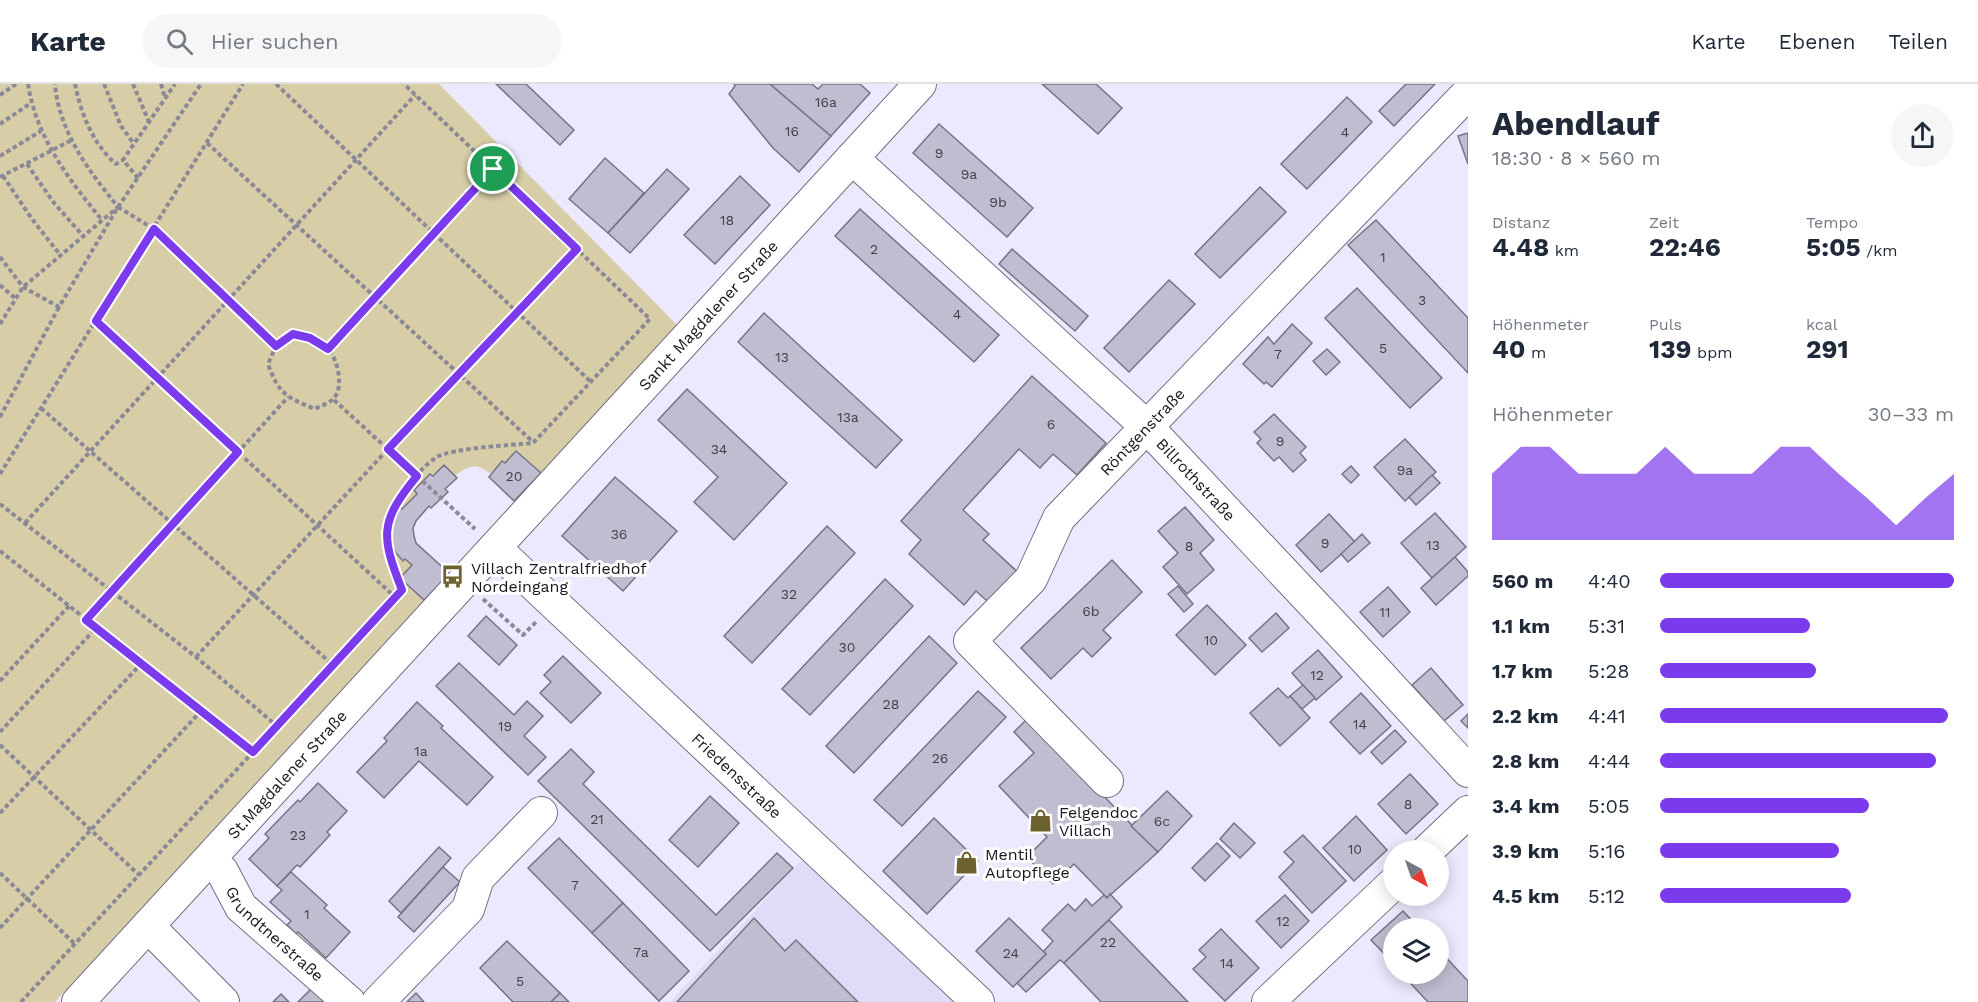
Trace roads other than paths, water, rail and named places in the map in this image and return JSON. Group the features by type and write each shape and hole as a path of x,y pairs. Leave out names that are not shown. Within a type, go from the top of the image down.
{"street":[{"name":"Sankt Magdalener Straße","path":"495,548 920,84"},
{"name":"Röntgenstraße","path":"1107,781 970,641 1031,579 1059,518 1468,93"},
{"name":"Billrothstraße","path":"852,158 1146,426 1468,771"},
{"name":"St.Magdalener Straße","path":"78,1002 495,548"},
{"name":"Friedensstraße","path":"495,548 978,1002"},
{"path":"1439,840 1468,812"},
{"path":"378,1002 468,909 478,878 541,813"},
{"name":"Grundtnerstraße","path":"210,859 222,871 242,907 349,1002"},
{"path":"1268,1002 1383,893"},
{"path":"148,926 223,1002"}],"place":[{"name":"Villach Zentralfriedhof Nordeingang","path":"453,577"},
{"name":"Felgendoc Villach","path":"1041,821"},
{"name":"Mentil Autopflege","path":"967,863"}]}
